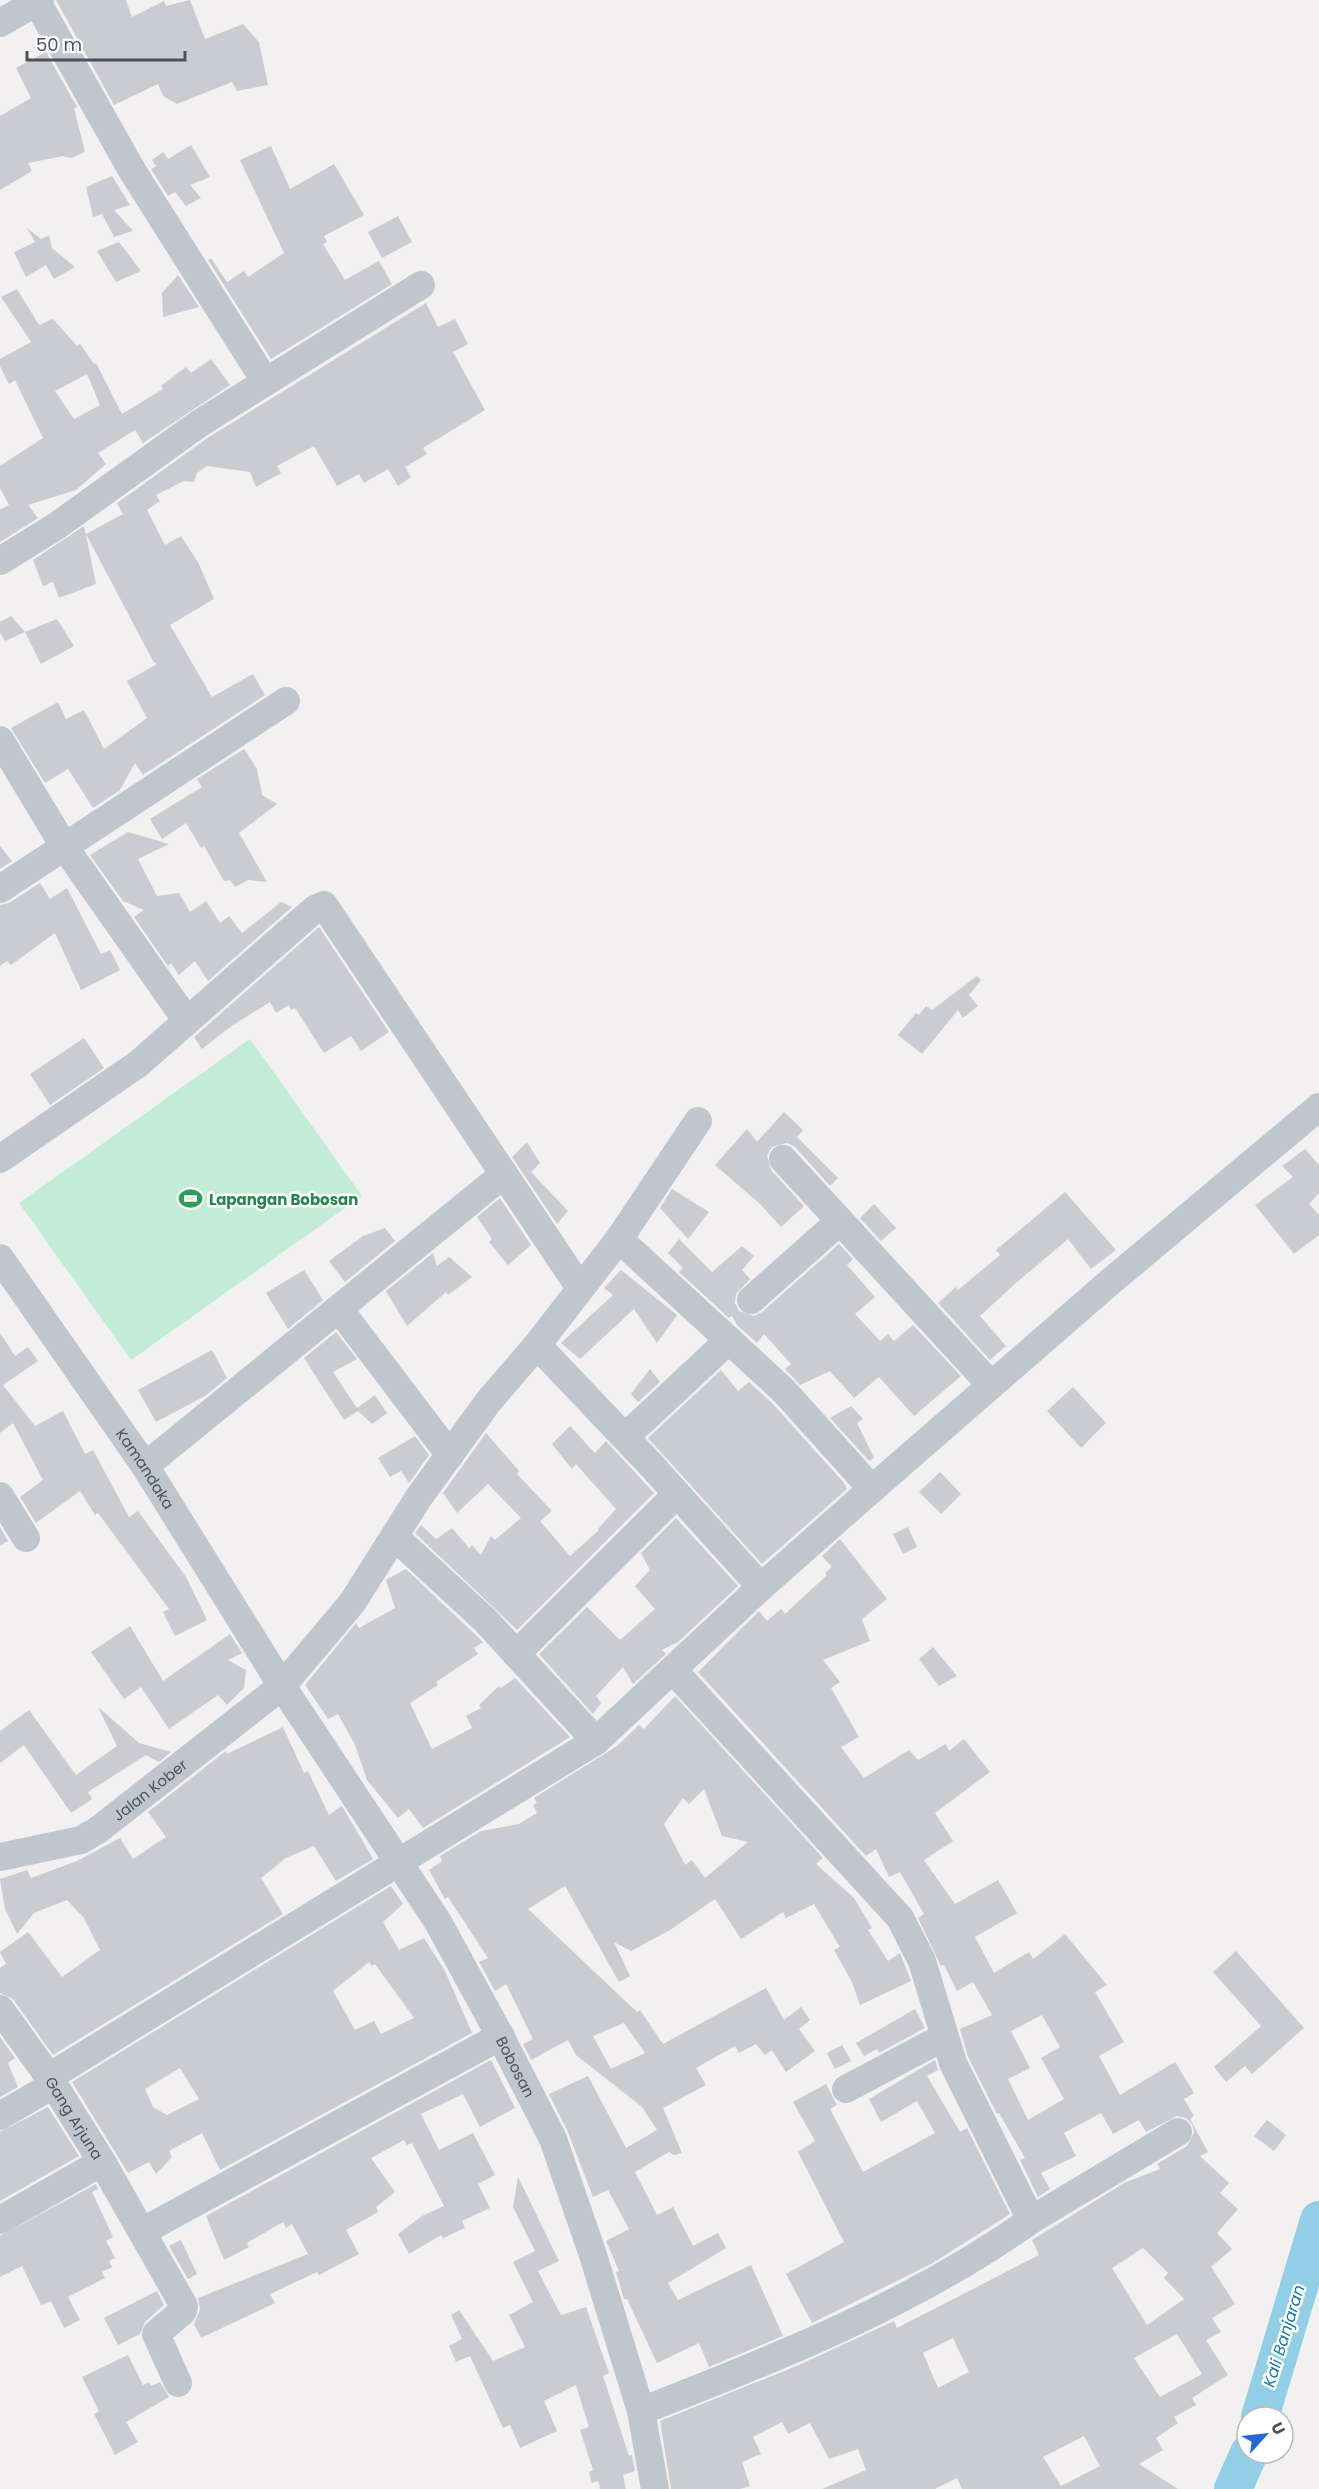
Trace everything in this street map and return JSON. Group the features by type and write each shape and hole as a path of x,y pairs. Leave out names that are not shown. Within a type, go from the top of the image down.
{"street":[{"path":"0,23 39,1 133,172 265,381"},
{"path":"0,561 55,527 200,423 421,285"},
{"path":"0,889 286,701"},
{"path":"0,740 64,846 187,1021"},
{"path":"0,1159 138,1064 315,909 326,906 580,1288"},
{"path":"0,2116 51,2081 398,1861 596,1741 761,1587 872,1489 1319,1107"},
{"name":"Jalan Kober","path":"0,1857 81,1840 98,1830 282,1686 352,1603 419,1497 488,1402 537,1345 619,1239 698,1121"},
{"path":"783,1159 991,1385"},
{"path":"145,1466 504,1174"},
{"path":"751,1300 840,1221"},
{"path":"619,1239 784,1391 872,1489"},
{"name":"Kamandaka","path":"1,1263 145,1466 282,1686"},
{"path":"339,1310 450,1455"},
{"path":"625,1437 729,1340"},
{"path":"537,1345 625,1437 761,1587"},
{"path":"516,1654 677,1494"},
{"path":"0,1496 26,1538"},
{"path":"395,1537 486,1620 596,1741"},
{"path":"673,1670 900,1918 920,1955 952,2063 1031,2220"},
{"name":"Bobosan","path":"282,1686 438,1922 501,2036 553,2139 593,2255 641,2411 656,2489"},
{"name":"Gang Arjuna","path":"0,2009 51,2081 102,2162 184,2306 183,2312 156,2334 178,2383"},
{"path":"143,2231 501,2036"},
{"path":"846,2089 944,2037"},
{"path":"641,2411 770,2360 927,2285 1178,2132"},
{"path":"0,2220 102,2162"}],"green space":[{"name":"Lapangan Bobosan","path":"250,1039 362,1196 131,1360 19,1203"}],"building":[{"path":"56,0 126,0 132,17 164,1 166,6 190,0 205,39 243,24 259,42 268,85 237,91 232,82 177,104 163,96 158,84 114,105"},
{"path":"46,52 77,107 74,108 85,152 71,158 63,156 28,163 32,171 0,190 0,116 31,98 16,68"},
{"path":"191,145 210,177 190,185 201,198 186,206 175,192 168,196 151,169 156,166 152,160 163,152 168,159"},
{"path":"271,146 290,189 334,164 364,215 324,236 327,242 323,244 345,280 379,261 392,284 271,359 208,260 211,258 227,282 244,271 248,277 284,253 240,160"},
{"path":"112,176 130,205 114,210 133,231 114,237 102,214 93,217 86,187"},
{"path":"398,216 412,242 382,258 368,232"},
{"path":"27,228 41,239 49,235 52,248 75,267 54,279 46,265 26,277 14,252 35,242"},
{"path":"119,242 141,271 116,282 97,251"},
{"path":"178,275 199,307 163,317 162,293"},
{"path":"17,289 39,325 53,319 77,346 80,344 94,364 96,363 122,414 163,389 161,386 186,367 191,373 211,359 230,385 143,443 135,430 98,453 106,464 76,490 28,505 38,518 0,542 0,510 9,505 0,488 0,466 43,438 15,380 9,384 0,366 0,359 31,342 1,297","holes":["87,374 100,405 74,419 55,391"]},
{"path":"426,303 438,327 455,319 468,344 453,352 485,410 423,448 427,454 405,467 411,477 398,486 388,469 364,483 359,474 337,486 314,446 277,466 281,473 256,487 250,472 207,466 197,473 194,482 184,481 156,495 160,501 147,510 165,545 181,536 198,562 214,599 170,625 212,697 253,674 265,695 143,775 135,763 120,790 93,808 68,769 45,783 11,728 58,702 66,719 84,710 104,749 147,718 127,681 157,664 153,661 86,534 123,514 117,503 209,437"},
{"path":"84,526 96,584 59,598 53,582 43,586 33,560"},
{"path":"11,616 25,632 5,641 0,633 0,622"},
{"path":"57,619 74,646 41,664 25,632"},
{"path":"244,749 257,769 262,795 277,804 239,833 267,882 248,880 235,887 230,880 224,881 204,846 201,848 186,823 162,839 150,819 202,787 197,779"},
{"path":"128,832 169,844 138,859 157,896 179,893 190,912 206,901 220,923 229,916 242,933 281,902 292,907 208,981 195,961 179,975 171,963 168,966 134,917 144,910 123,901 90,855"},
{"path":"0,846 12,861 0,869"},
{"path":"40,883 50,899 67,888 101,954 110,950 120,970 81,990 55,933 11,965 7,961 0,966 0,905 9,903"},
{"path":"319,927 389,1032 361,1051 351,1036 324,1053 295,1008 291,1010 289,1005 276,1013 270,1002 230,1027 202,1049 194,1037"},
{"path":"977,976 981,980 969,995 978,1006 963,1018 958,1010 922,1054 898,1035 916,1013 919,1015 926,1006 932,1010"},
{"path":"84,1038 104,1068 50,1105 30,1074"},
{"path":"784,1112 803,1130 797,1137 838,1178 830,1186 795,1147 787,1143 772,1147 767,1155 771,1170 804,1206 781,1227 760,1204 715,1165 747,1129 757,1142"},
{"path":"527,1142 540,1163 531,1172 568,1211 557,1224 512,1157"},
{"path":"1305,1149 1319,1165 1319,1193 1309,1204 1319,1215 1319,1235 1294,1254 1255,1205 1293,1177 1282,1166"},
{"path":"672,1189 709,1212 688,1239 660,1208"},
{"path":"1065,1192 1116,1250 1091,1269 1068,1239 1016,1283 980,1316 1006,1346 990,1360 938,1303 956,1287 958,1290 1000,1255 996,1250"},
{"path":"500,1198 531,1245 508,1265 489,1242 492,1239 477,1217"},
{"path":"874,1204 896,1228 881,1241 860,1218"},
{"path":"385,1228 395,1241 345,1282 329,1261 363,1236"},
{"path":"679,1239 712,1272 742,1246 754,1256 742,1270 750,1279 736,1294 735,1303 739,1311 754,1316 762,1312 839,1244 853,1259 847,1265 875,1297 855,1314 880,1341 888,1334 894,1341 913,1325 961,1376 914,1416 879,1377 854,1398 830,1371 800,1385 785,1369 791,1364 764,1334 757,1343 737,1325 732,1316 729,1318 679,1272 683,1268 668,1253"},
{"path":"433,1253 437,1266 449,1257 472,1277 448,1295 446,1292 407,1326 386,1291"},
{"path":"304,1270 323,1300 288,1329 266,1293"},
{"path":"621,1270 677,1315 657,1343 634,1309 580,1359 561,1343 613,1295 604,1288"},
{"path":"336,1332 357,1359 333,1372 357,1408 375,1395 387,1413 372,1424 358,1411 344,1420 304,1358"},
{"path":"0,1333 15,1356 28,1347 38,1361 3,1385 35,1426 63,1411 85,1454 93,1450 129,1517 138,1511 186,1577 207,1620 175,1636 163,1612 169,1609 98,1513 95,1515 80,1491 36,1523 20,1497 43,1480 13,1423 0,1433"},
{"path":"212,1350 227,1378 205,1396 156,1422 138,1390"},
{"path":"650,1369 660,1382 638,1402 631,1394"},
{"path":"721,1370 738,1391 749,1382 772,1403 847,1489 762,1564 648,1438"},
{"path":"1073,1387 1106,1423 1081,1448 1047,1411"},
{"path":"851,1406 863,1419 857,1423 874,1458 869,1461 830,1418"},
{"path":"570,1426 595,1453 606,1441 654,1493 517,1630 415,1533 421,1525 436,1539 452,1528 469,1548 472,1545 481,1555 491,1536 495,1540 521,1518 488,1484 457,1513 443,1493 486,1433 519,1471 517,1474 552,1511 540,1521 570,1556 599,1530 616,1509 576,1464 572,1469 552,1444"},
{"path":"415,1436 429,1455 409,1483 401,1471 390,1477 378,1458"},
{"path":"940,1472 961,1494 941,1514 919,1492"},
{"path":"676,1518 738,1586 678,1642 662,1650 666,1654 633,1684 623,1667 596,1696 601,1703 593,1714 539,1654 587,1607 620,1640 655,1609 635,1586 650,1570 641,1553"},
{"path":"0,1527 8,1541 0,1546"},
{"path":"908,1527 917,1547 903,1554 893,1534"},
{"path":"840,1539 887,1599 862,1619 870,1641 823,1660 840,1682 831,1688 859,1737 841,1747 864,1778 909,1750 918,1760 946,1744 949,1751 964,1739 990,1772 935,1813 953,1841 924,1860 955,1904 998,1880 1017,1913 975,1937 994,1973 1029,1952 1033,1959 1065,1934 1107,1985 1095,1992 1124,2042 1099,2056 1120,2095 1175,2062 1194,2093 1184,2099 1194,2116 1190,2119 1208,2152 1200,2156 1229,2183 1220,2193 1238,2209 1217,2233 1232,2249 1211,2267 1235,2304 1212,2318 1221,2332 1206,2340 1228,2375 1192,2398 1196,2405 1174,2417 1178,2423 1156,2438 1163,2450 1139,2464 1178,2489 962,2489 957,2478 935,2489 822,2489 866,2470 858,2449 829,2459 810,2423 788,2434 782,2422 753,2437 761,2454 742,2462 750,2486 740,2489 671,2489 660,2421 799,2365 894,2321 897,2328 1039,2255 1032,2240 1124,2183 1160,2169 1157,2164 1187,2146 1194,2132 1192,2124 1186,2118 1177,2116 1146,2132 1139,2120 1113,2134 1101,2113 1064,2133 1076,2156 1041,2173 1050,2189 1038,2197 1020,2160 1025,2158 999,2113 997,2114 968,2057 960,2029 992,2015 973,1982 957,1991 944,1965 941,1966 918,1918 924,1914 900,1872 889,1877 876,1849 866,1856 698,1672 759,1611 767,1621 781,1609 785,1614 827,1575 825,1573 832,1567 822,1556","holes":["1042,2015 1060,2047 1041,2058 1064,2099 1028,2120 1008,2079 1030,2068 1011,2031","1143,2248 1168,2273 1164,2278 1184,2299 1147,2325 1112,2268","1177,2334 1202,2374 1160,2397 1134,2358","953,2338 969,2372 938,2388 923,2353","1084,2436 1100,2466 1061,2486 1043,2457"]},
{"path":"406,1569 483,1642 474,1648 478,1654 436,1682 438,1685 410,1703 432,1749 472,1728 466,1716 481,1708 479,1705 499,1686 501,1688 515,1678 570,1737 423,1828 409,1809 398,1818 367,1780 355,1745 338,1714 328,1719 305,1685 356,1623 359,1628 395,1608 386,1580"},
{"path":"130,1626 163,1681 230,1634 242,1653 228,1660 246,1670 244,1688 227,1705 218,1695 169,1729 141,1687 124,1699 91,1652"},
{"path":"933,1647 957,1676 939,1686 919,1659"},
{"path":"675,1696 823,1858 816,1864 854,1898 872,1928 868,1930 888,1961 900,1953 911,1981 860,2005 852,1982 834,1950 840,1947 814,1904 786,1918 783,1912 741,1939 715,1899 670,1930 631,1951 614,1942 630,1976 619,1982 565,1886 528,1909 637,2012 640,2010 663,2044 766,1988 784,2020 801,2007 810,2020 799,2029 815,2051 786,2072 772,2050 765,2055 756,2044 739,2053 735,2046 696,2068 706,2085 663,2108 682,2153 674,2155 669,2152 635,2172 657,2215 673,2207 693,2246 718,2233 726,2248 668,2283 678,2300 751,2265 783,2336 709,2367 699,2343 657,2363 627,2299 624,2299 616,2272 619,2271 606,2241 629,2229 608,2190 593,2197 568,2132 549,2094 588,2076 626,2148 657,2130 642,2107 576,2055 568,2040 531,2060 523,2044 533,2039 506,1984 495,1991 479,1962 488,1958 448,1897 445,1899 429,1870 442,1861 440,1856 481,1831 519,1824 537,1813 533,1805 537,1803 534,1798 617,1746 639,1725 644,1729","holes":["704,1789 722,1836 748,1842 705,1878 692,1860 685,1865 664,1824 683,1798 689,1804","624,2023 645,2053 611,2069 593,2036"]},
{"path":"98,1707 139,1743 171,1752 159,1762 146,1755 88,1792 92,1799 71,1813 24,1745 0,1763 0,1731 29,1710 76,1775 117,1746"},
{"path":"283,1727 304,1773 308,1771 329,1815 342,1806 373,1859 336,1881 314,1846 286,1858 261,1878 283,1914 53,2055 13,1999 0,1993 0,1968 6,1964 0,1952 28,1932 62,1977 100,1950 84,1918 67,1900 34,1913 17,1934 5,1909 0,1879 27,1870 31,1878 77,1861 120,1838 133,1859 166,1837 148,1812 226,1751 227,1754"},
{"path":"391,1886 403,1904 383,1922 399,1950 424,1938 445,1971 472,2033 220,2170 202,2133 169,2151 172,2157 156,2174 149,2162 128,2173 72,2082","holes":["369,1962 372,1966 375,1964 414,2018 381,2034 374,2021 355,2030 333,1991","180,2068 199,2099 167,2115 153,2107 145,2089"]},
{"path":"1236,1951 1304,2028 1252,2074 1245,2066 1226,2082 1214,2067 1261,2026 1213,1972"},
{"path":"915,2009 925,2028 879,2053 877,2049 864,2056 856,2043"},
{"path":"0,2037 15,2058 8,2063 18,2087 0,2097"},
{"path":"842,2045 851,2061 835,2069 827,2053"},
{"path":"491,2060 515,2108 480,2127 463,2094 421,2114 439,2150 473,2133 495,2175 478,2184 490,2208 462,2221 465,2228 443,2238 441,2235 409,2254 398,2234 422,2216 444,2206 412,2143 407,2145 404,2140 371,2158 395,2192 376,2207 378,2212 346,2230 359,2254 319,2275 317,2272 270,2294 275,2303 201,2338 194,2324 200,2309 198,2298 308,2254 292,2224 286,2228 283,2222 247,2243 249,2247 224,2260 206,2216"},
{"path":"935,2060 938,2070 927,2076 960,2132 967,2128 1010,2214 931,2264 812,2323 786,2274 844,2242 798,2152 815,2141 793,2102 826,2084 837,2105 830,2109 863,2172 935,2133 917,2101 881,2122 869,2099"},
{"path":"48,2107 79,2156 0,2201 0,2132"},
{"path":"1267,2120 1286,2135 1274,2151 1254,2136"},
{"path":"518,2177 559,2261 538,2271 561,2315 586,2307 609,2373 603,2376 629,2456 632,2455 635,2471 623,2475 626,2489 600,2489 598,2481 592,2483 589,2472 593,2470 580,2430 589,2427 576,2385 544,2401 557,2431 520,2448 510,2425 503,2428 470,2356 456,2362 449,2346 462,2339 451,2315 459,2310 493,2361 525,2347 509,2315 533,2302 513,2262 535,2251 513,2207"},
{"path":"96,2184 98,2189 92,2192 113,2237 106,2241 115,2258 109,2261 112,2267 102,2272 105,2278 68,2297 80,2320 64,2328 51,2301 41,2305 22,2266 0,2277 0,2236"},
{"path":"181,2240 197,2274 188,2279 169,2246"},
{"path":"157,2291 164,2305 145,2322 140,2334 118,2345 104,2318"},
{"path":"128,2355 143,2385 149,2382 151,2386 160,2382 169,2397 126,2422 138,2442 115,2455 94,2414 99,2411 82,2377"}],"waterway":[{"name":"Kali Banjaran","path":"1264,2405 1319,2220"},
{"name":"Kali Banjaran","path":"1233,2489 1244,2465"}],"place":[{"name":"Lapangan Bobosan","path":"191,1199"}]}
